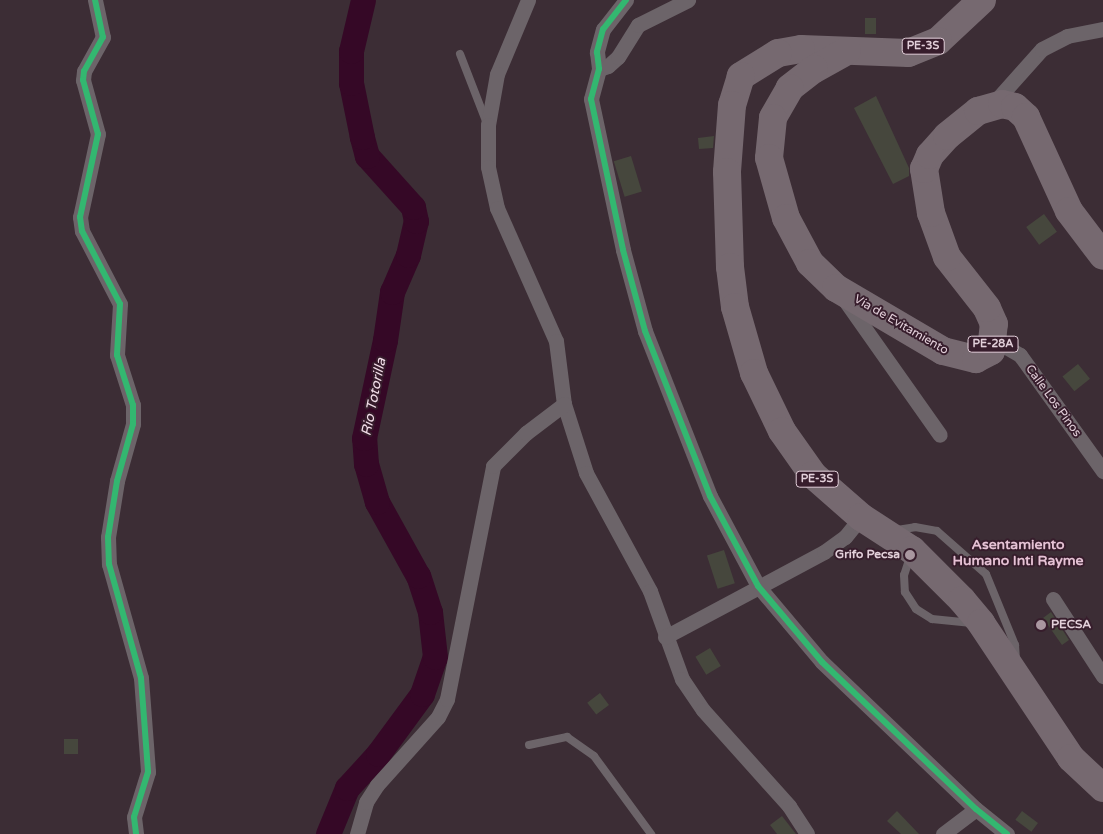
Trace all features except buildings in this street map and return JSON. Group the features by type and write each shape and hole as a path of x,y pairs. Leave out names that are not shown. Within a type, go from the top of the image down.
{"highway":[{"name":"PE-3S","path":"982,0 938,41 908,52 801,48 778,53 741,76 732,104 727,172 730,267 735,307 754,373 782,431 813,475 861,517 912,550 981,623 1071,758 1103,788"},
{"path":"741,76 766,78 790,88 814,69 848,51"},
{"name":"Vía de Evitamiento","path":"790,88 773,118 769,158 781,203 810,263 836,288 899,327 960,358 984,356 991,351 994,340"},
{"name":"PE-28A","path":"994,340 994,324 986,308 947,257 932,213 924,169 930,155 947,136 978,112 1002,104 1015,107 1026,117 1069,211 1103,256"}],"street":[{"path":"95,0 103,37 84,71 83,80 98,134 80,217 82,230 120,304 116,355 133,405 132,424 117,481 108,537 109,564 141,678 148,772 134,817 136,834"},
{"path":"528,0 496,74 488,125 488,167 497,208 556,341 564,404 586,473 650,591 665,637 682,679 703,710 790,806 807,834"},
{"path":"626,0 603,29 597,52 599,69 591,99 623,250 645,331 710,496 758,586 822,662 976,809 1007,834"},
{"path":"599,69 608,66 618,57 638,25 688,0"},
{"path":"990,107 1042,50 1067,36 1103,29"},
{"path":"836,288 940,435"},
{"name":"Calle Los Pinos","path":"994,340 1020,355 1103,471"},
{"path":"357,834 366,802 376,786 438,717 447,699 493,466 526,433 564,404"},
{"path":"665,637 824,552 845,537 861,517"},
{"path":"1053,599 1103,676"},
{"path":"943,834 976,809"}],"lane":[{"path":"460,54 488,125"},
{"path":"885,532 916,527 937,531 986,574 1015,645 1017,677"},
{"path":"912,550 904,575 905,592 916,610 932,620 956,624 981,623"},
{"path":"529,745 567,737 594,756 651,834"}],"waterway":[{"name":"Rio Totorilla","path":"328,834 347,788 378,754 422,694 435,657 430,612 418,576 377,502 366,464 364,438 385,340 392,292 408,255 416,221 413,207 367,156 362,137 351,83 351,51 363,0"}],"cycle path":[{"path":"95,0 103,37 84,71 83,80 98,134 80,217 82,231 120,304 117,355 133,405 133,424 117,481 108,537 109,564 141,678 148,772 134,817 136,834"},
{"path":"626,0 603,29 597,52 599,69 591,99 623,250 645,331 710,496 758,586 822,662 976,809 1007,834"}],"place":[{"name":"Grifo Pecsa","path":"910,555"},
{"name":"PECSA","path":"1041,625"}],"district":[{"name":"Asentamiento Humano Inti Rayme","path":"1018,554"}]}
